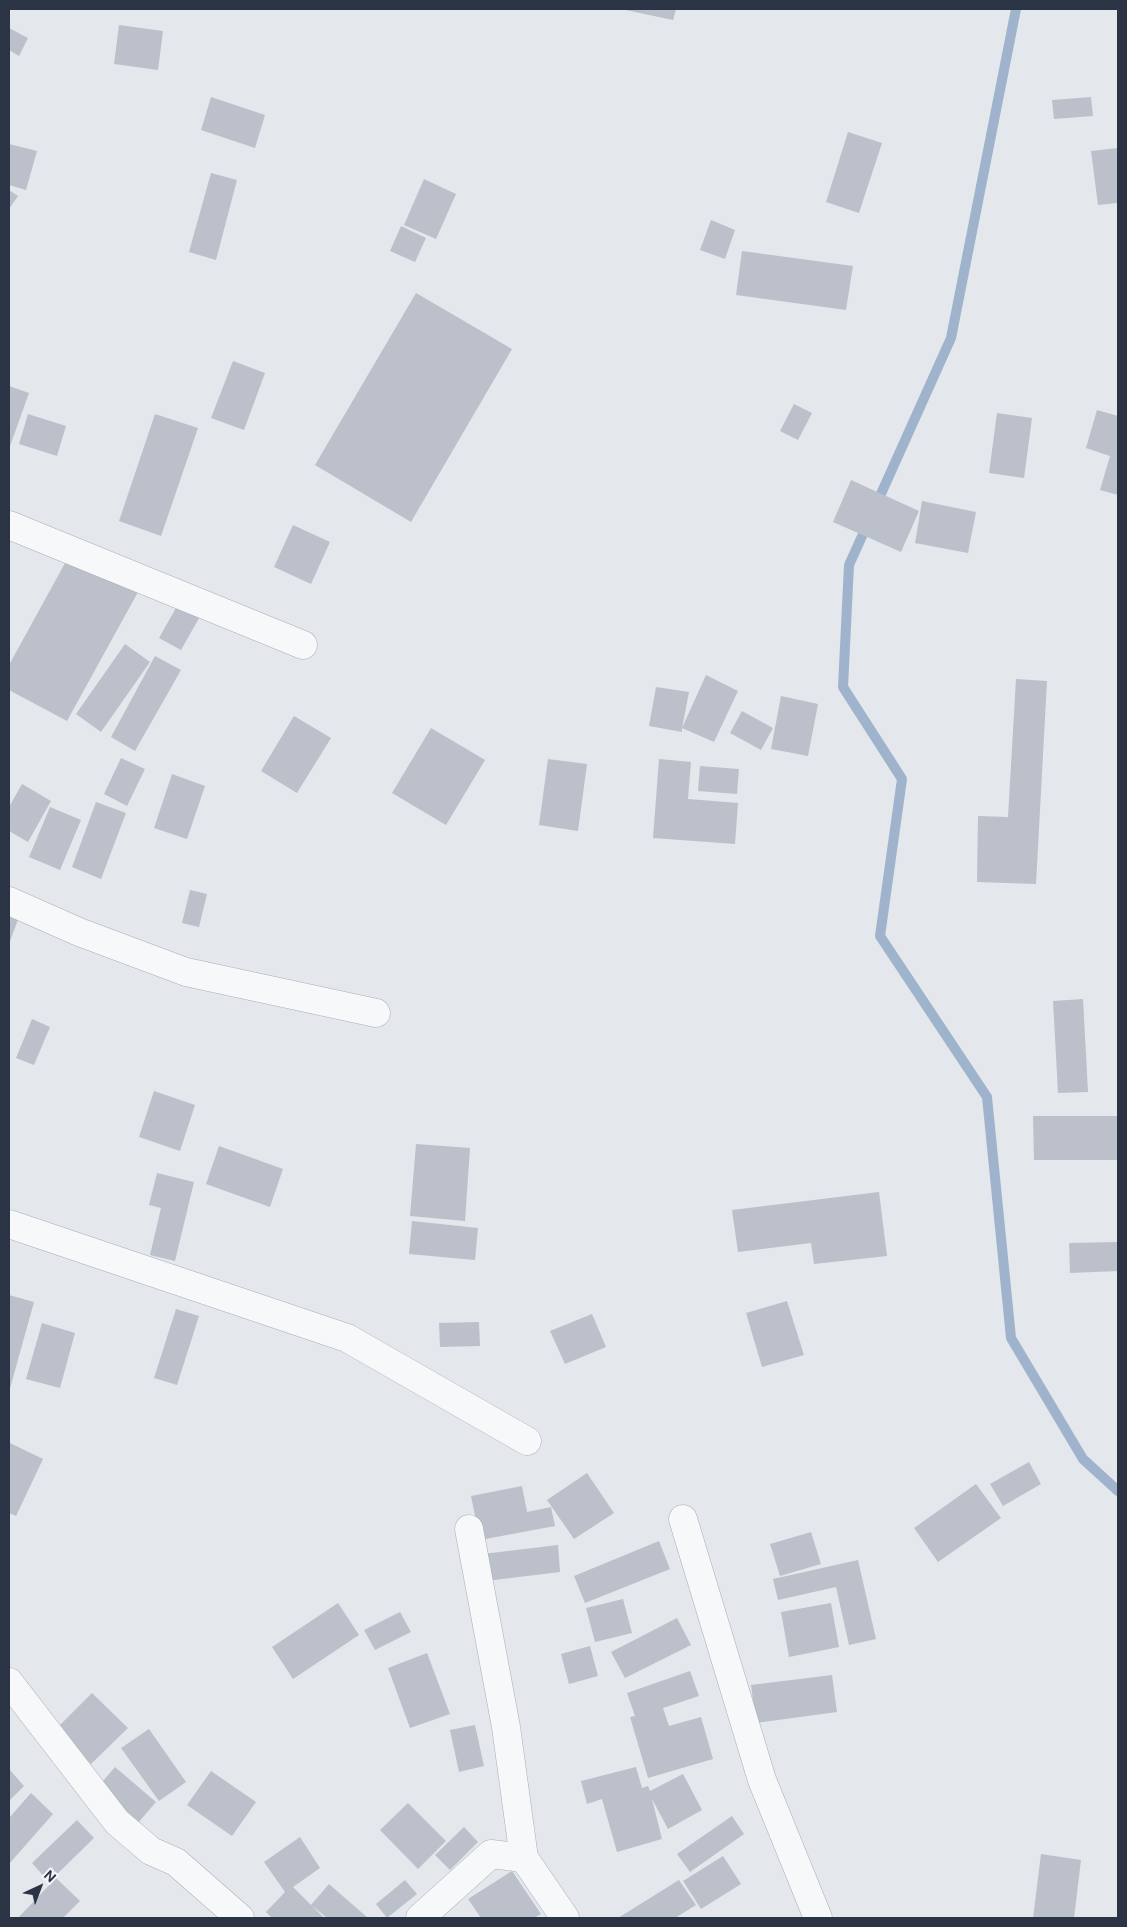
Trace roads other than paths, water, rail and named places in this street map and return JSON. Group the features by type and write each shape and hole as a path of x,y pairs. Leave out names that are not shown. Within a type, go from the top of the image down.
{"street":[{"path":"9,525 303,645"},
{"path":"9,901 79,932 186,972 376,1013"},
{"path":"9,1224 347,1338 527,1441"},
{"path":"683,1519 762,1780 818,1918"},
{"path":"469,1529 506,1727 524,1858 565,1918"},
{"path":"9,1682 117,1822 151,1851 176,1862 240,1918"},
{"path":"420,1918 491,1854 524,1858"}],"waterway":[{"path":"876,505 951,338 1016,9"},
{"path":"868,523 849,565 843,687 902,779 880,936 987,1097 1011,1338 1083,1459 1118,1491"}]}
